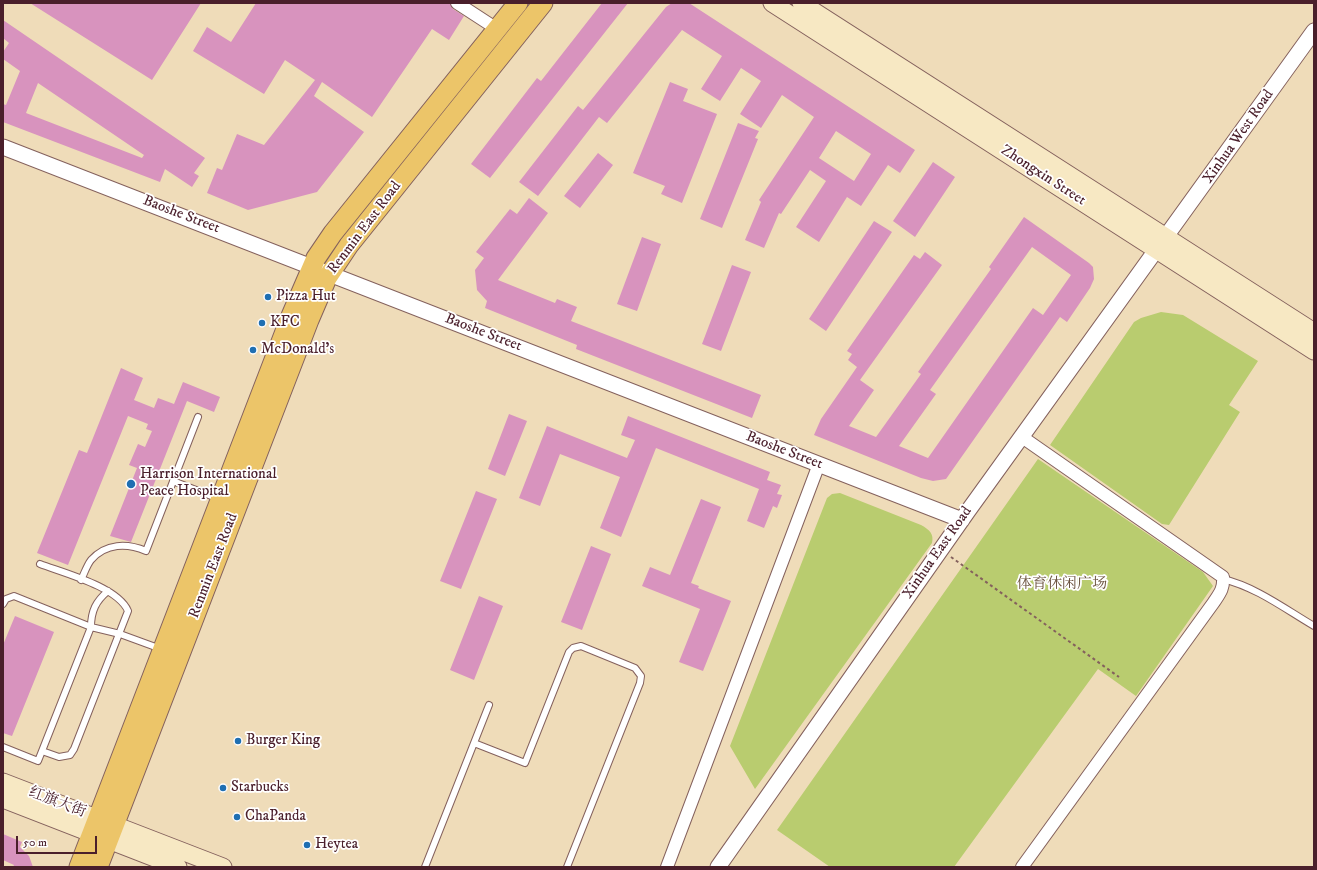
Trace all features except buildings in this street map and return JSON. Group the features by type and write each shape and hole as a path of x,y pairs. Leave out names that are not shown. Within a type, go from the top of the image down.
{"main road":[{"name":"Renmin East Road","path":"98,867 103,829 162,650 312,267 333,233 518,3"},
{"name":"Renmin East Road","path":"79,867 103,829 309,320 330,273 349,245 543,3"},
{"name":"Zhongxin Street","path":"772,3 1162,243 1314,332"},
{"name":"Zhongxin Street","path":"801,3 1162,243 1314,351"},
{"name":"红旗大街","path":"3,782 103,829 178,867"},
{"name":"红旗大街","path":"3,800 103,829 223,867"}],"street":[{"path":"457,3 497,29"},
{"name":"Xinhua West Road","path":"1162,243 1314,31"},
{"name":"Baoshe Street","path":"3,147 962,520"},
{"name":"Xinhua East Road","path":"718,867 962,520 1162,243"},
{"path":"1022,437 1223,576 1222,591 1022,867"},
{"path":"667,867 819,464"}],"lane":[{"path":"81,580 90,561 109,548 118,545 134,546 146,551 198,417"},
{"path":"173,481 220,500"},
{"path":"40,564 108,591 121,599 128,611 74,749 70,755 59,758 42,751"},
{"path":"1223,579 1235,582 1258,593 1314,626"},
{"path":"3,748 38,761 91,627 91,616 94,607 108,591"},
{"path":"3,604 6,599 14,596 91,627 120,634 162,650"},
{"path":"474,743 525,763 569,652 577,646 581,646 635,668 639,672 640,683 567,867"},
{"path":"425,867 489,705"}],"path":[{"path":"941,550 1119,677"}],"green space":[{"path":"1161,312 1183,315 1258,361 1229,405 1240,412 1169,525 1162,524 1050,445 1134,322 1141,318"},
{"name":"体育休闲广场","path":"1038,459 1203,572 1213,586 1136,696 1098,669 954,867 830,867 777,830"},
{"path":"840,493 921,525 931,532 932,543 755,789 730,746 827,498 832,494"}],"place":[{"name":"Pizza Hut","path":"268,297"},
{"name":"KFC","path":"262,323"},
{"name":"McDonald's","path":"253,350"},
{"name":"Harrison International Peace Hospital","path":"131,484"},
{"name":"Burger King","path":"238,741"},
{"name":"Starbucks","path":"223,788"},
{"name":"ChaPanda","path":"237,817"},
{"name":"Heytea","path":"307,845"}]}
